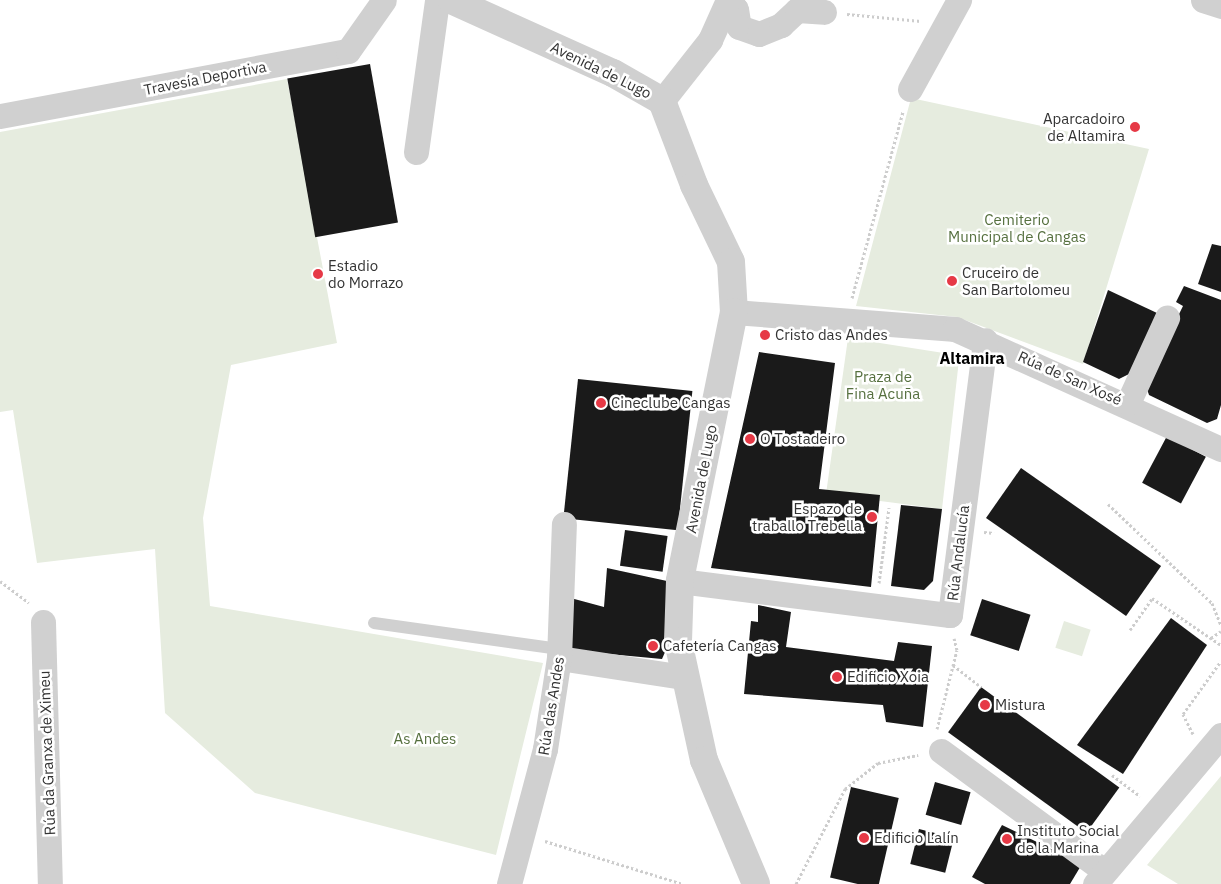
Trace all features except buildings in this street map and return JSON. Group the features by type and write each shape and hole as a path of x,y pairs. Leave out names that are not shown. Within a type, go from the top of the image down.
{"street":[{"name":"Travesía Deportiva","path":"0,116 348,51 384,0"},
{"path":"416,152 437,0"},
{"name":"Avenida de Lugo","path":"451,0 613,73 662,100 694,185 731,262 734,312 680,581 678,642 683,677 704,760 756,884"},
{"path":"910,89 959,0"},
{"path":"1203,0 1221,6"},
{"path":"662,100 710,40 727,1 736,9 739,27 759,34 781,25 797,10 824,12"},
{"name":"Rúa de San Xosé","path":"734,312 955,329 985,340 1220,446"},
{"path":"1128,404 1167,318"},
{"name":"Rúa Andalucía","path":"680,581 950,615 985,340"},
{"name":"Rúa das Andes","path":"509,884 546,749 559,654 564,524"},
{"name":"Rúa da Granxa de Ximeu","path":"44,622 50,884"},
{"path":"559,654 683,677"},
{"path":"941,751 1099,877 1215,742"}],"lane":[{"path":"374,623 559,654"}],"path":[{"path":"824,12 946,24"},
{"path":"847,321 910,89"},
{"path":"1108,504 1212,603 1221,624"},
{"path":"876,606 889,508"},
{"path":"0,581 23,596 44,622"},
{"path":"1130,630 1152,598 1221,645"},
{"path":"796,884 845,789 878,763 941,751 935,736 956,650 950,615"},
{"path":"1211,638 1221,631"},
{"path":"1215,742 1190,731 1183,714 1221,661"},
{"path":"952,666 981,687"},
{"path":"1112,775 1157,809"},
{"path":"523,835 684,884"}],"green space":[{"name":"As Andes","path":"287,79 337,343 231,365 203,518 210,606 543,663 496,855 255,793 165,713 155,549 37,563 13,410 0,412 0,132"},
{"name":"Cemiterio Municipal de Cangas","path":"911,98 1149,149 1083,364 957,317 856,306"},
{"name":"Praza de Fina Acuña","path":"848,338 950,354 959,360 942,509 826,494"},
{"path":"1064,621 1091,630 1082,656 1055,648"},
{"path":"1221,776 1221,884 1178,884 1147,865"}],"place":[{"name":"Aparcadoiro de Altamira","path":"1135,127"},
{"name":"Estadio do Morrazo","path":"318,274"},
{"name":"Cruceiro de San Bartolomeu","path":"952,281"},
{"name":"Cristo das Andes","path":"765,335"},
{"name":"Cineclube Cangas","path":"601,403"},
{"name":"O Tostadeiro","path":"750,439"},
{"name":"Espazo de traballo Trebella","path":"872,517"},
{"name":"Cafetería Cangas","path":"653,646"},
{"name":"Edificio Xoia","path":"837,677"},
{"name":"Mistura","path":"985,705"},
{"name":"Edificio Lalín","path":"864,838"},
{"name":"Instituto Social de la Marina","path":"1007,839"}],"district":[{"name":"Altamira","path":"972,358"}]}
